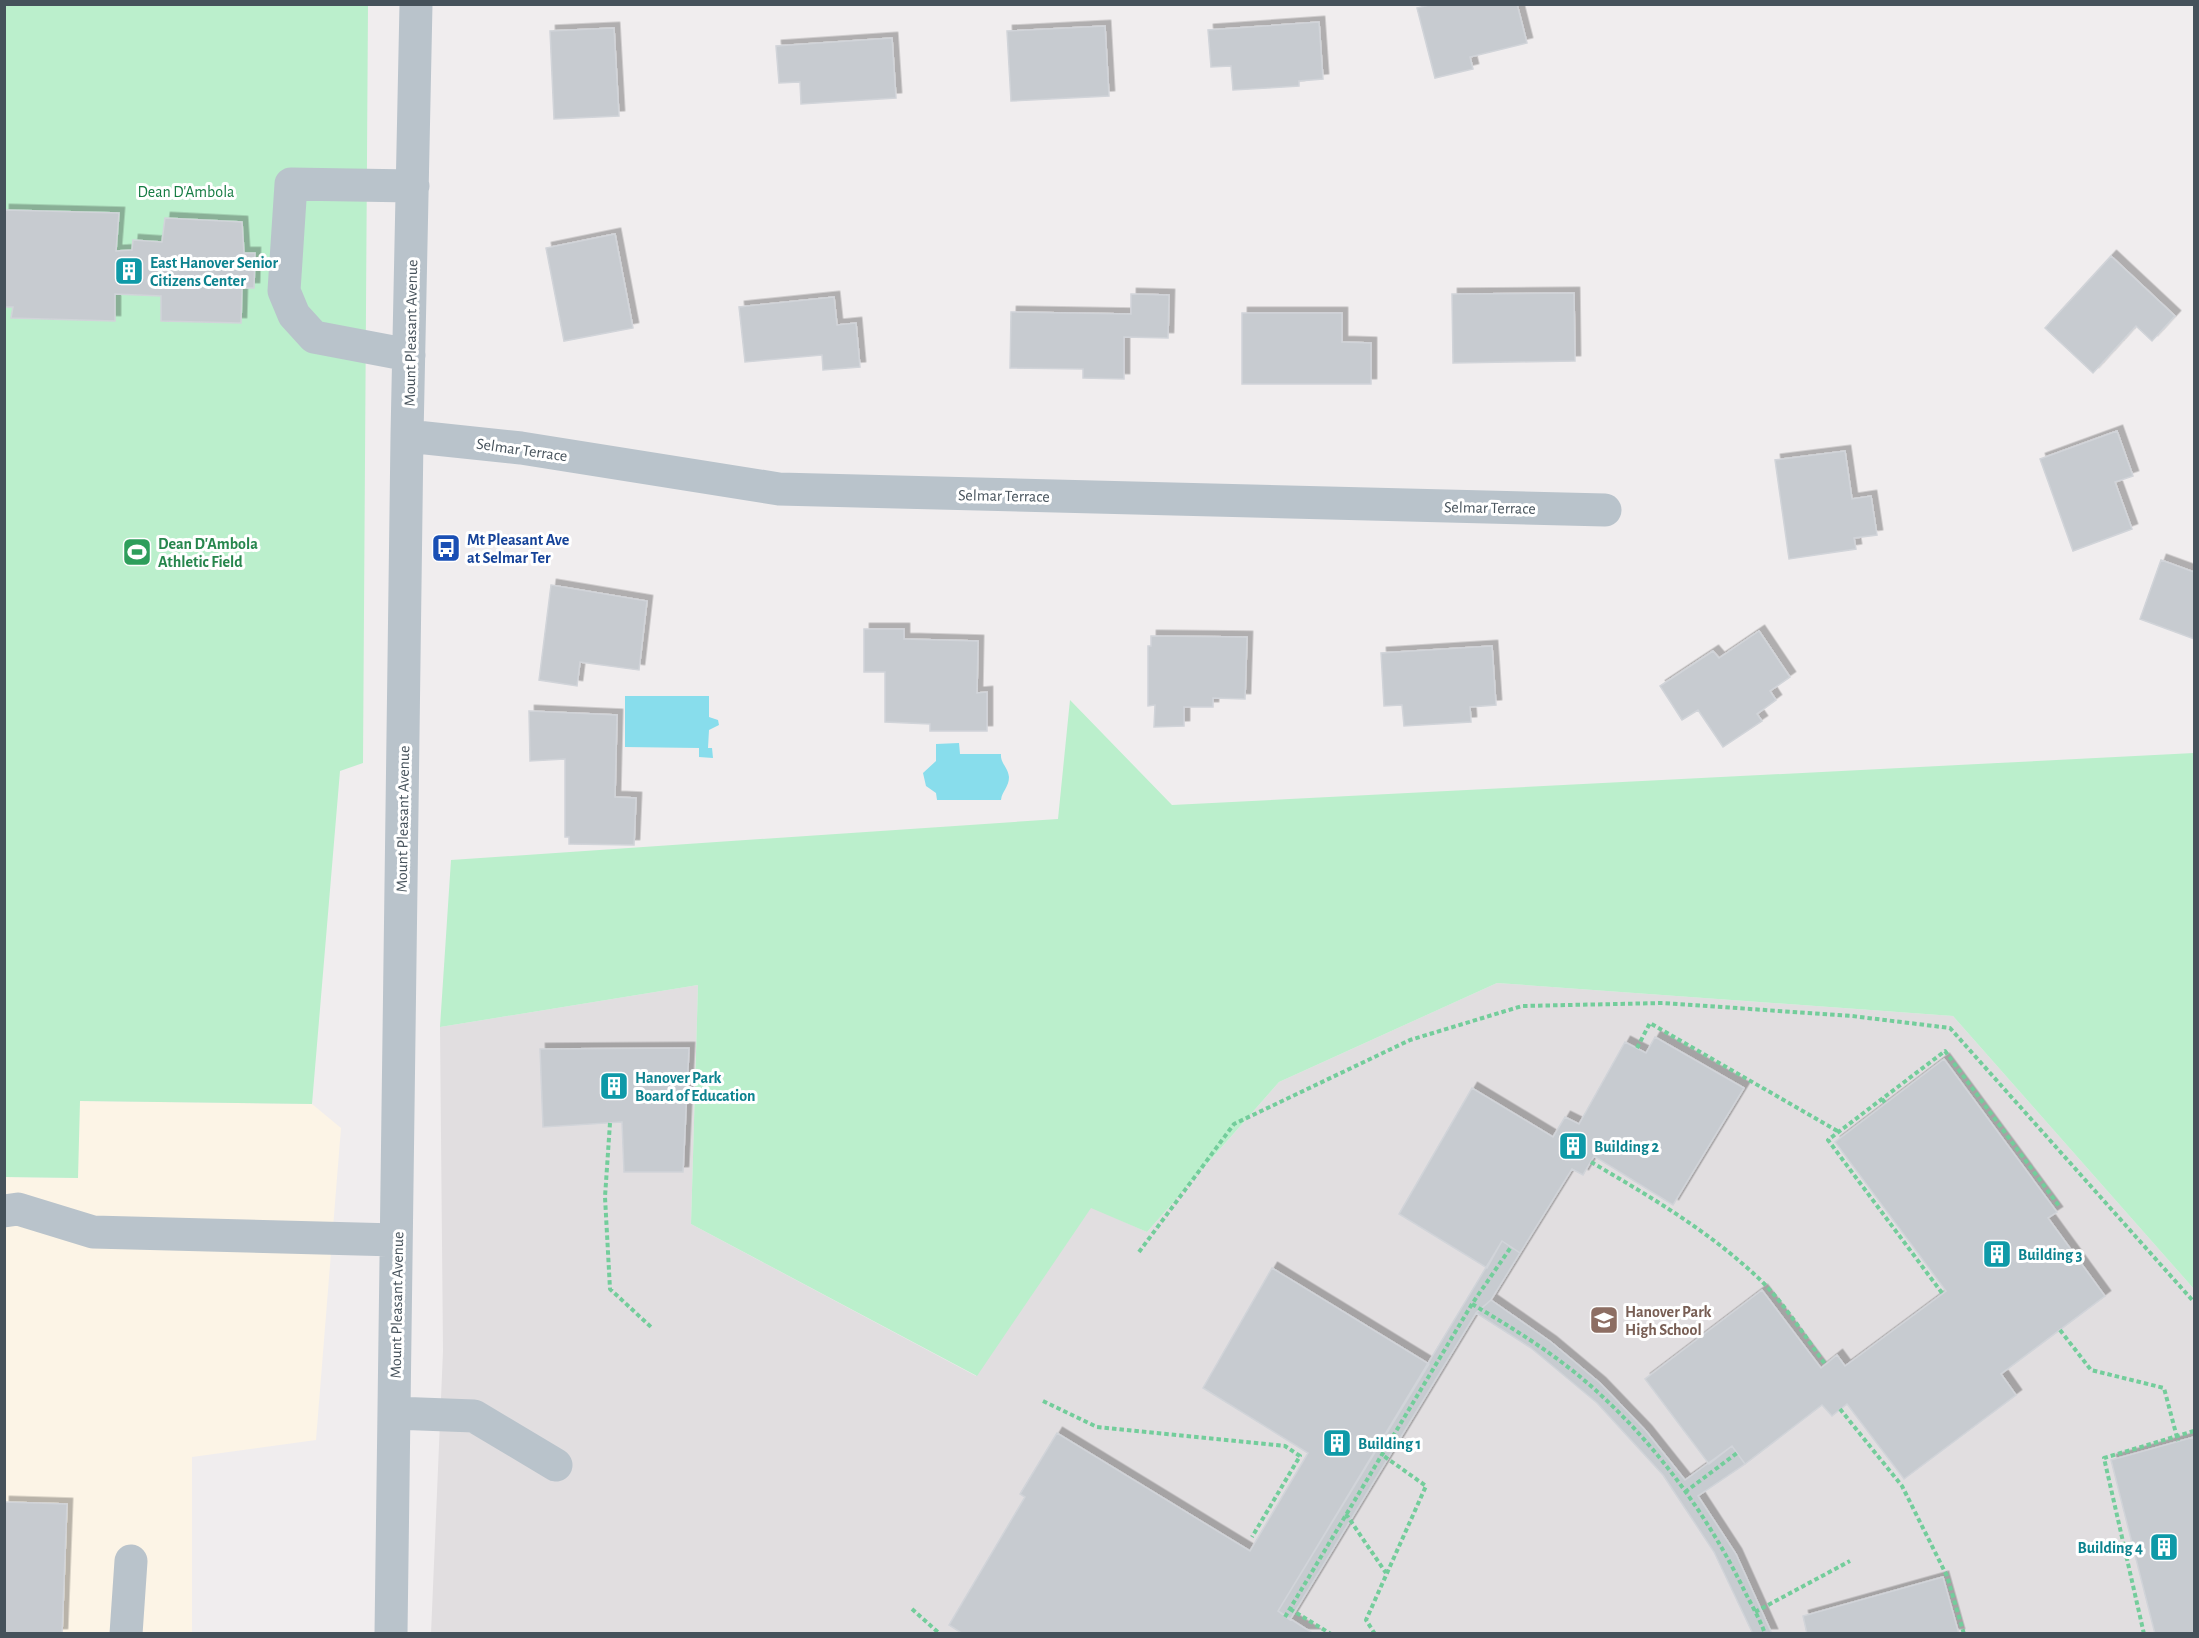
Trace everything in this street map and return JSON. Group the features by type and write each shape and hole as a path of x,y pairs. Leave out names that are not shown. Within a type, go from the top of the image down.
{"street":[{"name":"Mount Pleasant Avenue","path":"391,1634 416,4"},
{"path":"410,355 314,337 294,315 284,291 291,184 413,186"},
{"name":"Selmar Terrace","path":"408,436 521,448 779,489 1605,510"},
{"path":"4,1211 18,1209 93,1232 396,1240"},
{"path":"394,1413 474,1416 556,1465"},
{"path":"126,1634 131,1561"}],"path":[{"path":"1139,1252 1234,1124 1254,1114 1410,1040 1522,1006 1663,1003 1852,1016 1950,1028 2194,1302"},
{"path":"1637,1048 1650,1023 1839,1132"},
{"path":"1942,1293 1828,1140 1945,1051 2059,1206"},
{"path":"1882,1100 1886,1104"},
{"path":"610,1123 605,1197 610,1289 651,1327"},
{"path":"1591,1162 1679,1213 1756,1275 1791,1316 1825,1365"},
{"path":"1285,1617 1472,1304 1511,1247"},
{"path":"1472,1304 1525,1335 1579,1376 1635,1429 1685,1492 1726,1554 1765,1634"},
{"path":"2060,1330 2091,1370 2164,1388 2177,1439"},
{"path":"1043,1401 1097,1427 1285,1446 1300,1455 1252,1537"},
{"path":"1840,1409 1902,1486 1947,1576 1964,1634"},
{"path":"2144,1634 2104,1458 2177,1439 2194,1431"},
{"path":"1685,1492 1737,1453"},
{"path":"1376,1634 1366,1620 1426,1486 1381,1454"},
{"path":"1346,1514 1386,1573"},
{"path":"1755,1612 1850,1561"},
{"path":"912,1608 940,1634"},
{"path":"1290,1609 1331,1634"}],"shaded area":[{"name":"Hanover Park High School","path":"1497,983 1953,1016 2194,1289 2194,1633 431,1634 443,1351 440,1027 698,985 691,1224 976,1376 1091,1207 1147,1232 1279,1082"},
{"path":"79,1101 312,1104 341,1128 316,1440 192,1457 192,1633 5,1634 5,1177 77,1178"}],"green space":[{"name":"Dean D'Ambola","path":"4,5 368,5 363,763 340,771 312,1104 80,1101 78,1178 5,1177"},
{"path":"1070,700 1172,805 2194,753 2194,1289 1953,1016 1497,983 1279,1082 1147,1232 1091,1208 977,1376 691,1224 698,985 440,1027 451,860 1058,819"}],"water":[{"path":"625,696 709,696 709,717 718,720 719,725 709,730 708,748 712,748 713,758 699,757 699,748 625,747"},
{"path":"959,743 960,754 1001,754 1009,777 1001,800 937,800 936,793 926,786 923,773 936,761 936,744"}],"building":[{"path":"1433,4 1517,4 1527,43 1470,57 1473,69 1435,78 1417,8"},
{"path":"1319,22 1323,79 1299,81 1299,86 1233,90 1231,66 1211,67 1208,30"},
{"path":"1105,26 1109,96 1011,101 1007,31"},
{"path":"614,28 619,116 554,119 550,31"},
{"path":"892,38 896,98 801,104 800,82 779,83 776,46"},
{"name":"East Hanover Senior Citizens Center","path":"4,210 119,213 116,251 132,250 133,240 162,242 165,218 242,222 244,253 255,253 254,288 242,288 241,323 161,321 161,296 115,294 115,321 11,318 13,307 4,307"},
{"path":"615,234 633,328 564,341 546,248"},
{"path":"2111,256 2175,316 2152,341 2136,326 2093,373 2045,328"},
{"path":"1574,293 1575,361 1453,363 1452,294"},
{"path":"1131,294 1169,295 1168,338 1124,337 1124,379 1083,378 1083,369 1010,368 1011,312 1131,314"},
{"path":"834,297 837,325 856,323 860,367 823,370 822,355 745,362 739,307"},
{"path":"1242,313 1342,313 1342,342 1371,343 1371,384 1242,384"},
{"path":"2117,431 2133,476 2115,482 2132,529 2073,551 2040,459"},
{"path":"1845,451 1852,499 1871,496 1877,535 1854,538 1856,549 1789,559 1775,460"},
{"path":"2161,560 2194,572 2194,639 2140,619"},
{"path":"551,585 647,601 639,670 580,662 577,686 539,680"},
{"path":"864,629 904,629 904,639 978,641 977,693 987,692 987,731 930,731 930,724 885,722 885,672 864,672"},
{"path":"1759,631 1790,677 1770,691 1776,700 1757,714 1762,721 1723,747 1698,710 1682,720 1660,686 1713,651 1719,658"},
{"path":"1151,636 1247,637 1245,699 1213,698 1213,707 1184,707 1184,726 1154,727 1155,705 1148,706 1148,646 1151,646"},
{"path":"1492,646 1496,705 1470,707 1471,722 1404,726 1402,705 1384,706 1381,653"},
{"path":"529,711 617,715 615,797 636,798 634,845 569,844 569,837 565,837 565,759 530,761"},
{"name":"Building 2","path":"1655,1037 1744,1088 1673,1205 1594,1156 1583,1175 1572,1169 1520,1253 1502,1241 1487,1268 1399,1214 1472,1088 1553,1137 1565,1117 1579,1124 1625,1042 1646,1053"},
{"name":"Hanover Park Board of Education","path":"689,1048 683,1172 624,1172 622,1122 543,1127 540,1049"},
{"name":"Building 3","path":"1944,1059 2057,1212 2048,1218 2105,1296 2001,1374 2016,1395 1904,1479 1847,1404 1832,1416 1822,1405 1745,1464 1732,1446 1709,1464 1645,1379 1762,1290 1821,1368 1837,1355 1845,1366 1946,1291 1835,1142"},
{"path":"1502,1241 1520,1253 1491,1300 1476,1313 1290,1620 1278,1611"},
{"name":"Building 1","path":"1272,1268 1429,1364 1278,1611 1314,1634 963,1634 949,1625 1025,1497 1020,1494 1057,1433 1250,1551 1308,1453 1203,1388"},
{"path":"1491,1300 1551,1342 1600,1383 1646,1431 1685,1480 1732,1446 1745,1464 1698,1496 1736,1554 1772,1634 1753,1634 1714,1552 1663,1475 1597,1403 1531,1348 1476,1313"},
{"name":"Building 4","path":"2194,1437 2194,1634 2155,1634 2111,1460"},
{"path":"4,1502 67,1504 62,1634 4,1634"},
{"path":"1943,1577 1959,1634 1807,1634 1803,1616"}],"place":[{"name":"East Hanover Senior Citizens Center","path":"129,271"},
{"name":"Mt Pleasant Ave at Selmar Ter","path":"446,548"},
{"name":"Dean D'Ambola Athletic Field","path":"137,552"},
{"name":"Hanover Park Board of Education","path":"614,1086"},
{"name":"Building 2","path":"1573,1146"},
{"name":"Building 3","path":"1997,1254"},
{"name":"Hanover Park High School","path":"1604,1320"},
{"name":"Building 1","path":"1337,1443"},
{"name":"Building 4","path":"2164,1547"}]}
